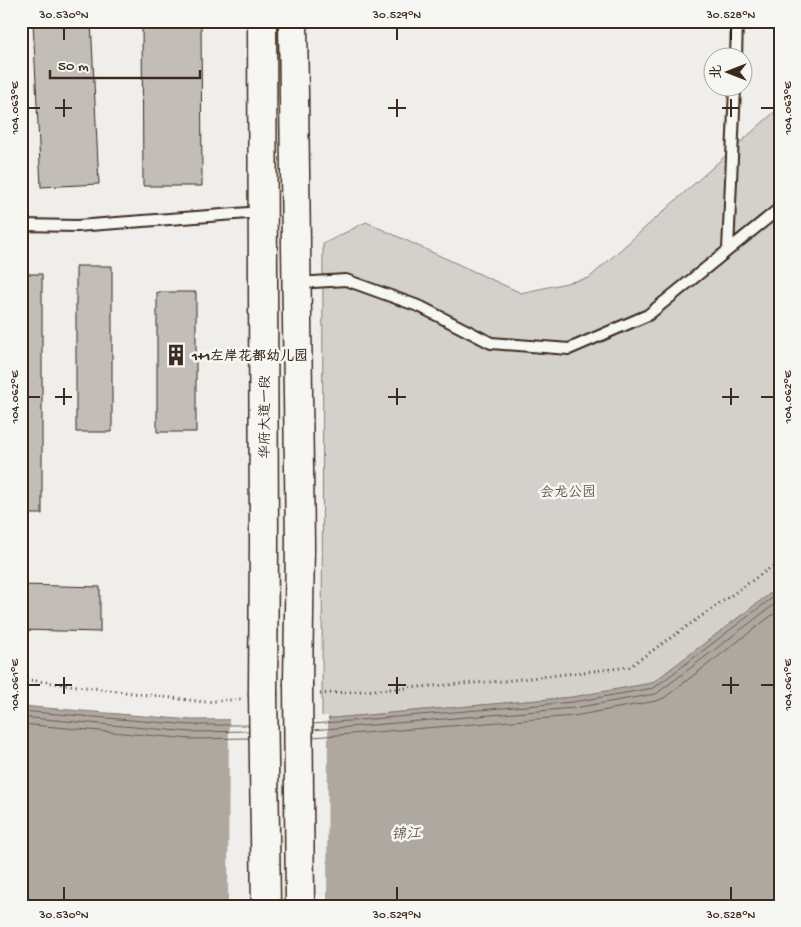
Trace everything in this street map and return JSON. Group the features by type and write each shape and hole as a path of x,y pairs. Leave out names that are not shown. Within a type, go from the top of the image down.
{"main road":[{"name":"华府大道一段","path":"262,21 263,212 253,696 266,906"},
{"path":"293,21 300,544 306,689 300,906"}],"lane":[{"path":"736,48 737,21"},
{"path":"728,250 735,98"},
{"path":"296,283 346,280 420,307 491,343 569,349 648,315 780,208"},
{"path":"21,225 77,226 263,212"}],"path":[{"path":"306,689 503,681 629,667 780,561"},
{"path":"21,679 204,702 253,696"}],"green space":[{"name":"会龙公园","path":"780,107 780,586 652,683 573,697 322,719 323,244 366,222 521,293 589,278"}],"water":[{"name":"锦江","path":"780,586 780,900 768,906 21,906 21,706 192,720 322,719 573,697 652,683"}],"pier":[{"path":"328,716 327,906 228,906 229,717"}],"building":[{"path":"33,21 91,21 99,184 41,187"},
{"path":"142,21 201,21 202,186 143,186"},
{"path":"76,266 112,266 112,432 76,432"},
{"path":"21,274 42,274 42,514 21,514"},
{"path":"157,292 196,292 196,432 157,432"},
{"path":"21,585 100,587 100,632 21,630"}],"place":[{"name":"1+1左岸花都幼儿园","path":"176,355"}]}
